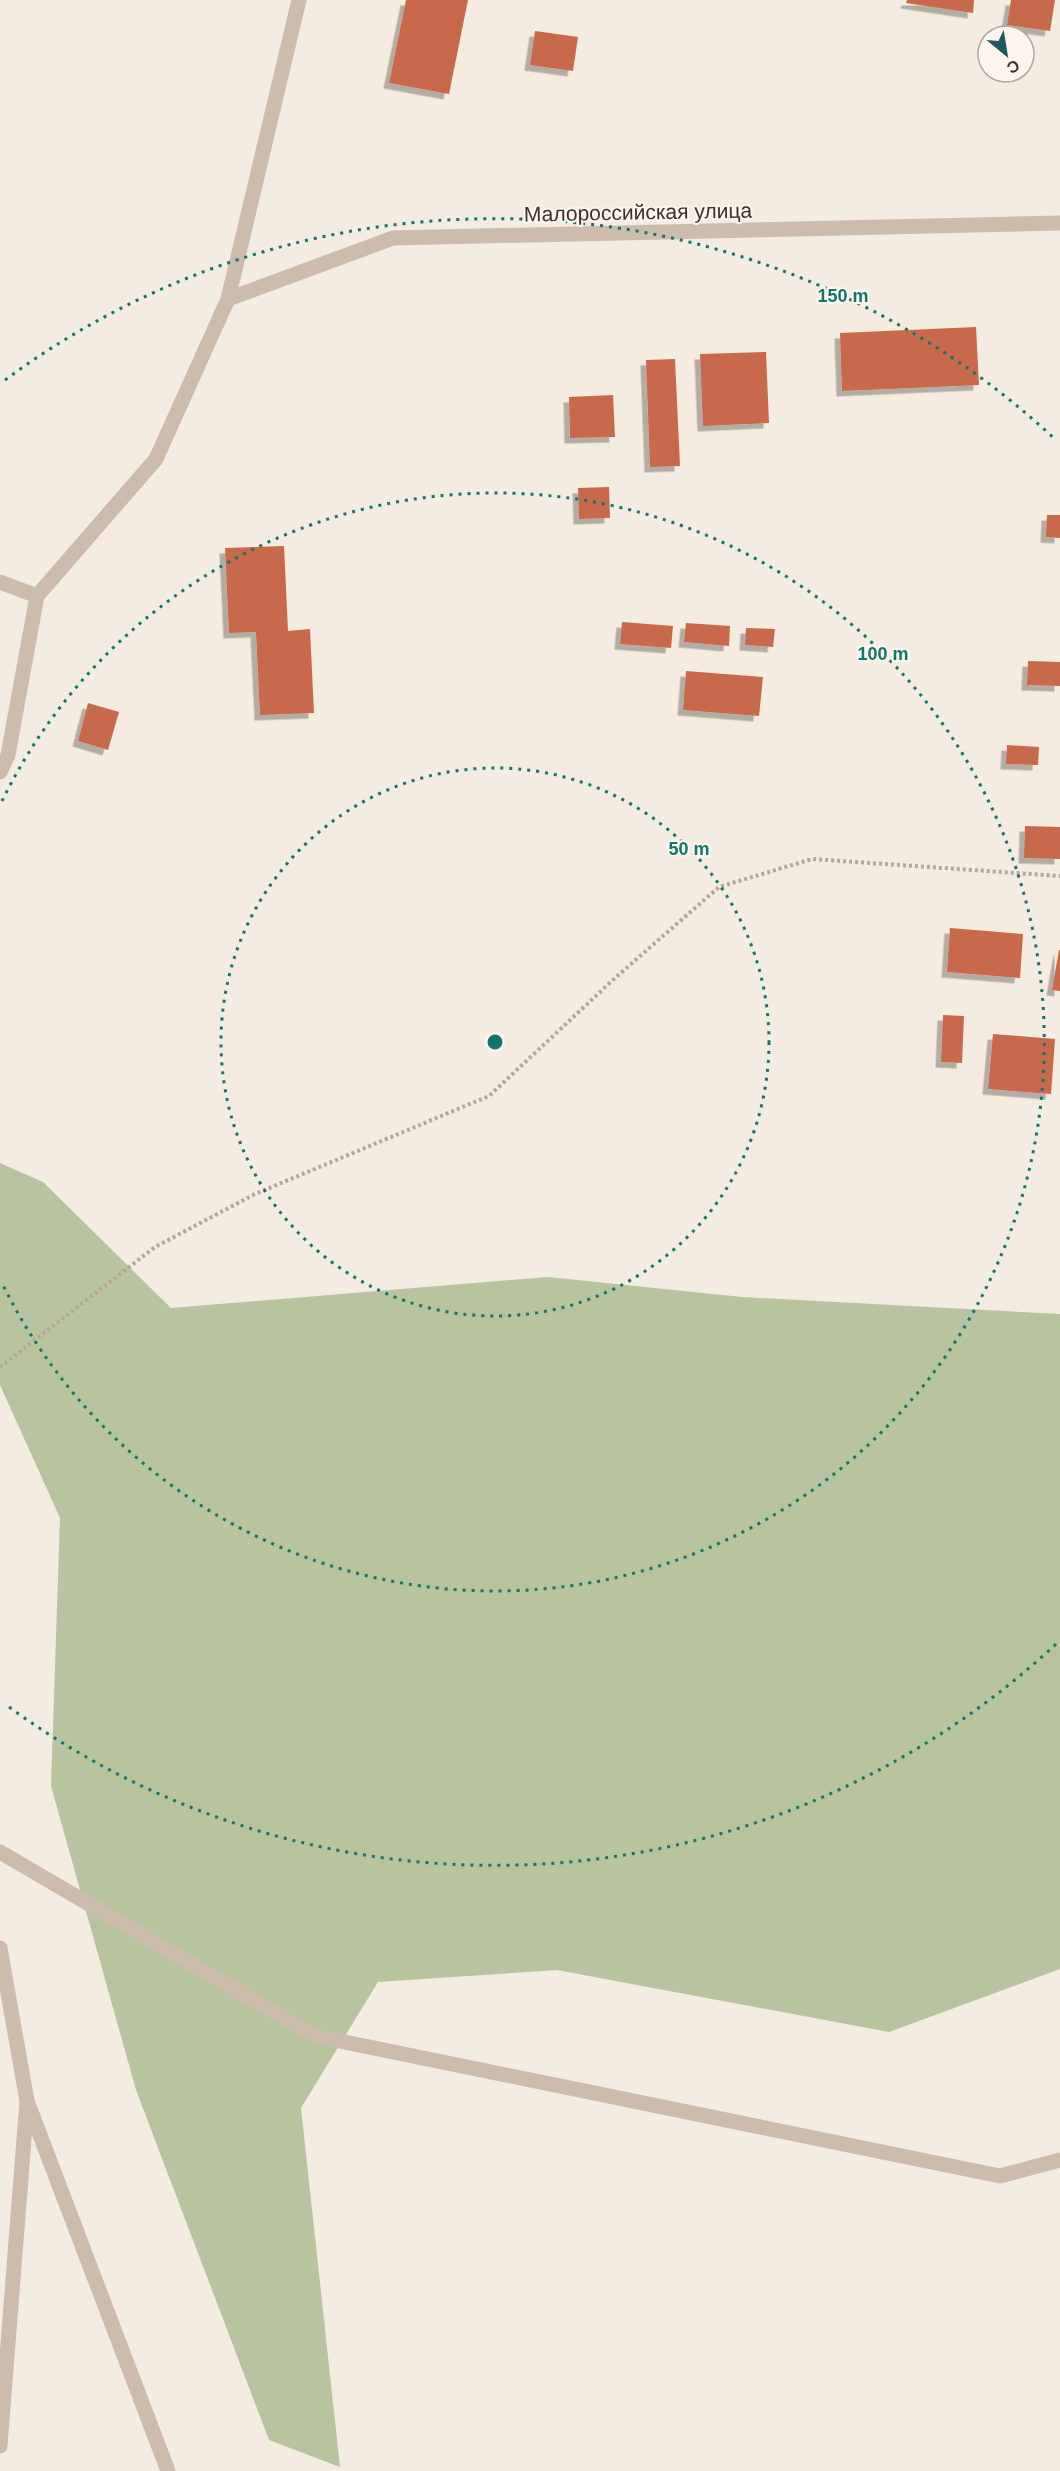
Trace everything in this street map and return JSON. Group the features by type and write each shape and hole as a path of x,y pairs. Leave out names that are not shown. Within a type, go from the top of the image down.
{"street":[{"path":"0,772 8,754 37,596 156,459 228,299 298,0"},
{"name":"Малороссийская улица","path":"228,299 393,238 1060,223"},
{"path":"0,582 37,596"},
{"path":"0,1852 315,2036 1000,2176 1060,2160"},
{"path":"0,1948 27,2101 168,2471"},
{"path":"0,2446 27,2101"}],"path":[{"path":"0,1367 155,1247 255,1194 489,1096 615,978 719,886 812,859 1060,876"}],"green space":[{"path":"0,1163 43,1182 171,1308 548,1277 742,1297 1060,1314 1060,1969 889,2032 557,1970 378,1982 301,2108 340,2467 269,2440 136,2090 51,1786 60,1518 0,1385"}],"building":[{"path":"406,0 468,0 449,94 389,83"},
{"path":"907,0 974,0 973,13 906,3"},
{"path":"1011,0 1055,0 1050,31 1036,29 1036,24 1007,24"},
{"path":"535,31 578,37 573,71 530,65"},
{"path":"976,327 979,385 842,391 840,333"},
{"path":"766,352 769,423 703,426 700,354"},
{"path":"675,359 680,466 650,467 646,360"},
{"path":"613,395 615,437 570,438 569,397"},
{"path":"609,487 610,518 579,519 578,488"},
{"path":"1047,515 1060,515 1060,538 1046,537"},
{"path":"284,546 288,631 310,629 314,713 260,715 256,632 229,633 225,548"},
{"path":"622,622 673,626 671,648 620,644"},
{"path":"686,623 730,626 729,646 684,642"},
{"path":"746,628 775,629 773,647 745,645"},
{"path":"1028,661 1060,662 1060,686 1027,685"},
{"path":"686,671 763,677 759,716 683,710"},
{"path":"88,703 119,712 108,750 78,741"},
{"path":"1007,745 1039,747 1038,765 1006,764"},
{"path":"1025,826 1060,827 1060,859 1024,858"},
{"path":"950,928 1023,934 1020,978 947,972"},
{"path":"1060,950 1060,991 1052,990"},
{"path":"943,1015 964,1016 962,1063 941,1062"},
{"path":"993,1034 1055,1039 1051,1094 988,1089"}]}
